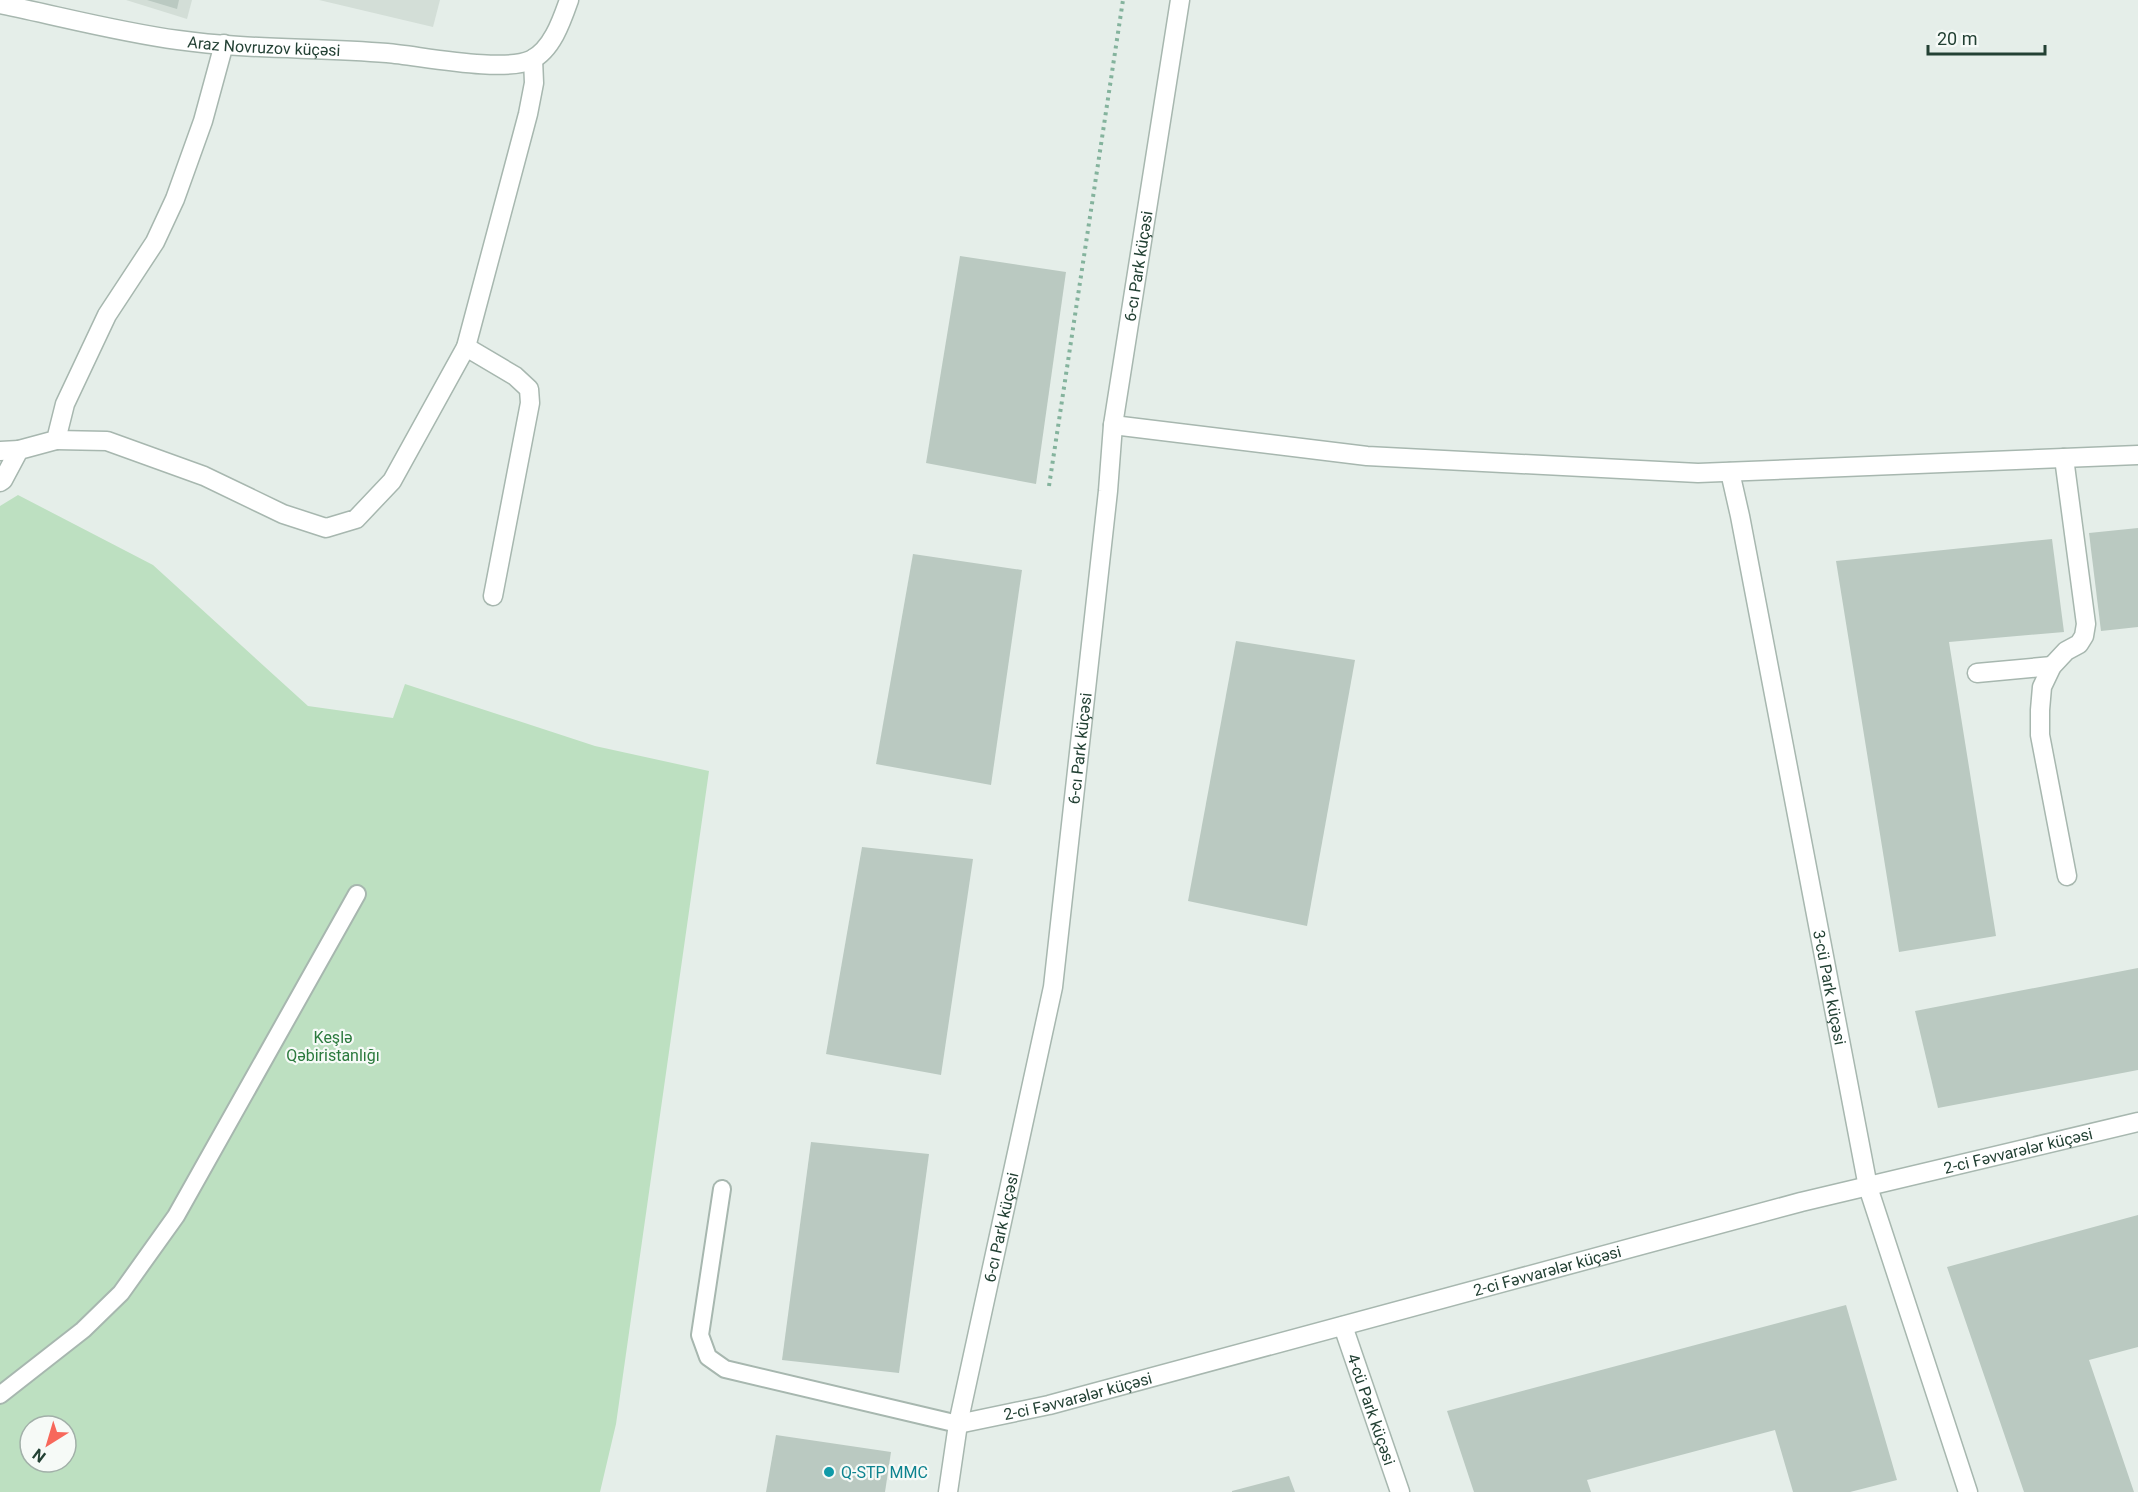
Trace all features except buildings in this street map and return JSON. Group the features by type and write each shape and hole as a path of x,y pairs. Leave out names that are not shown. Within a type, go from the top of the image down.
{"street":[{"path":"0,451 20,450 56,440 107,441 204,476 284,514 326,528 356,519 392,481 466,347 528,114 534,83 533,59 549,44 563,18 569,0"},
{"name":"6-cı Park küçəsi","path":"948,1492 958,1424 1053,987 1108,491 1113,425 1180,0"},
{"name":"Araz Novruzov küçəsi","path":"0,3 178,40 388,53 490,65 516,65 533,59"},
{"path":"56,440 65,404 107,315 155,242 176,199 203,121 224,44"},
{"path":"466,347 515,376 528,389 530,402 493,596"},
{"path":"1113,425 1367,456 1698,473 2138,455"},
{"path":"0,482 20,450"},
{"path":"2064,458 2086,624 2084,636 2079,644 2066,651 2052,666 2042,687 2040,735 2067,876"},
{"name":"3-cü Park küçəsi","path":"1730,472 1868,1187 1968,1492"},
{"path":"1977,673 2052,666"},
{"name":"2-ci Fəvvarələr küçəsi","path":"958,1424 1049,1405 1790,1205 2138,1122"},
{"name":"4-cü Park küçəsi","path":"1343,1326 1400,1492"}],"lane":[{"path":"0,1395 84,1330 121,1293 176,1216 357,894"},
{"path":"722,1189 700,1335 708,1357 725,1369 958,1424"}],"path":[{"path":"1049,486 1123,0"}],"shaded area":[{"path":"126,0 192,0 187,19"},
{"path":"319,0 440,0 433,27"}],"green space":[{"name":"Keşlə Qəbiristanlığı","path":"18,495 153,565 308,706 393,718 405,684 595,746 709,771 616,1424 600,1492 0,1492 0,506"}],"place":[{"name":"Q-STP MMC","path":"829,1472"}]}
